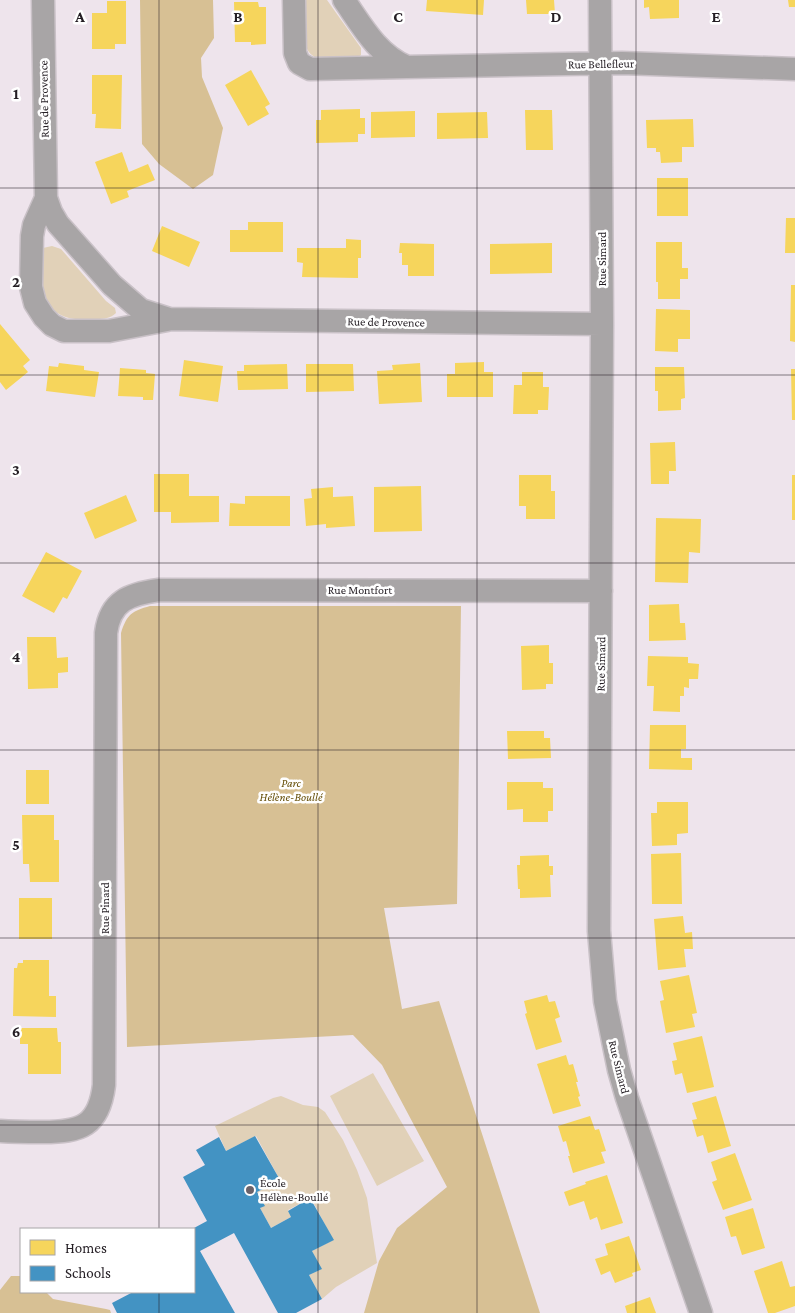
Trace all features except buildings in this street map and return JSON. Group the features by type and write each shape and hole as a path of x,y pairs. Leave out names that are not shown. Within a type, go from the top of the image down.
{"street":[{"name":"Rue de Provence","path":"43,0 46,198 51,212 58,224 112,285 128,300 141,310 169,319"},
{"name":"Rue Bellefleur","path":"294,0 295,53 299,63 310,70 601,64 795,69"},
{"path":"344,0 372,41 395,62 407,68"},
{"name":"Rue Simard","path":"600,0 602,324 599,931 604,1001 627,1098 701,1313"},
{"name":"Rue de Provence","path":"46,198 33,230 32,287 35,303 48,321 64,331 109,331 169,319 602,324"},
{"name":"Rue Montfort","path":"121,602 130,596 159,590 601,591"},
{"name":"Rue Pinard","path":"0,1131 65,1132 79,1129 91,1121 97,1114 102,1100 104,1085 106,633 107,621 113,609 121,602"}],"shaded area":[{"path":"305,0 327,0 361,48 361,55 357,58 321,60 310,53 306,47"},
{"path":"52,246 61,249 106,301 115,308 116,313 104,319 74,319 63,316 54,310 44,292 39,254 43,248"},
{"path":"373,1073 424,1161 377,1186 330,1096"},
{"path":"281,1096 303,1105 318,1107 325,1112 343,1140 367,1198 377,1263 336,1287 322,1299 309,1275 321,1269 312,1251 333,1240 311,1198 288,1210 291,1217 271,1228 260,1208 264,1205 257,1192 280,1180 256,1136 226,1151 215,1126"}],"green space":[{"path":"140,0 213,0 214,38 201,58 202,77 223,128 213,175 193,189 159,164 142,144"},
{"name":"Parc Hélène-Boullé","path":"150,606 461,606 457,904 384,908 402,1009 439,1001 540,1313 364,1313 379,1261 397,1228 447,1187 382,1065 353,1035 127,1047 121,633 131,614"},
{"path":"11,1276 20,1276 20,1293 47,1293 53,1299 106,1309 110,1310 111,1313 0,1313 0,1290"}],"place":[{"name":"École Hélène-Boullé","path":"250,1190"}]}
